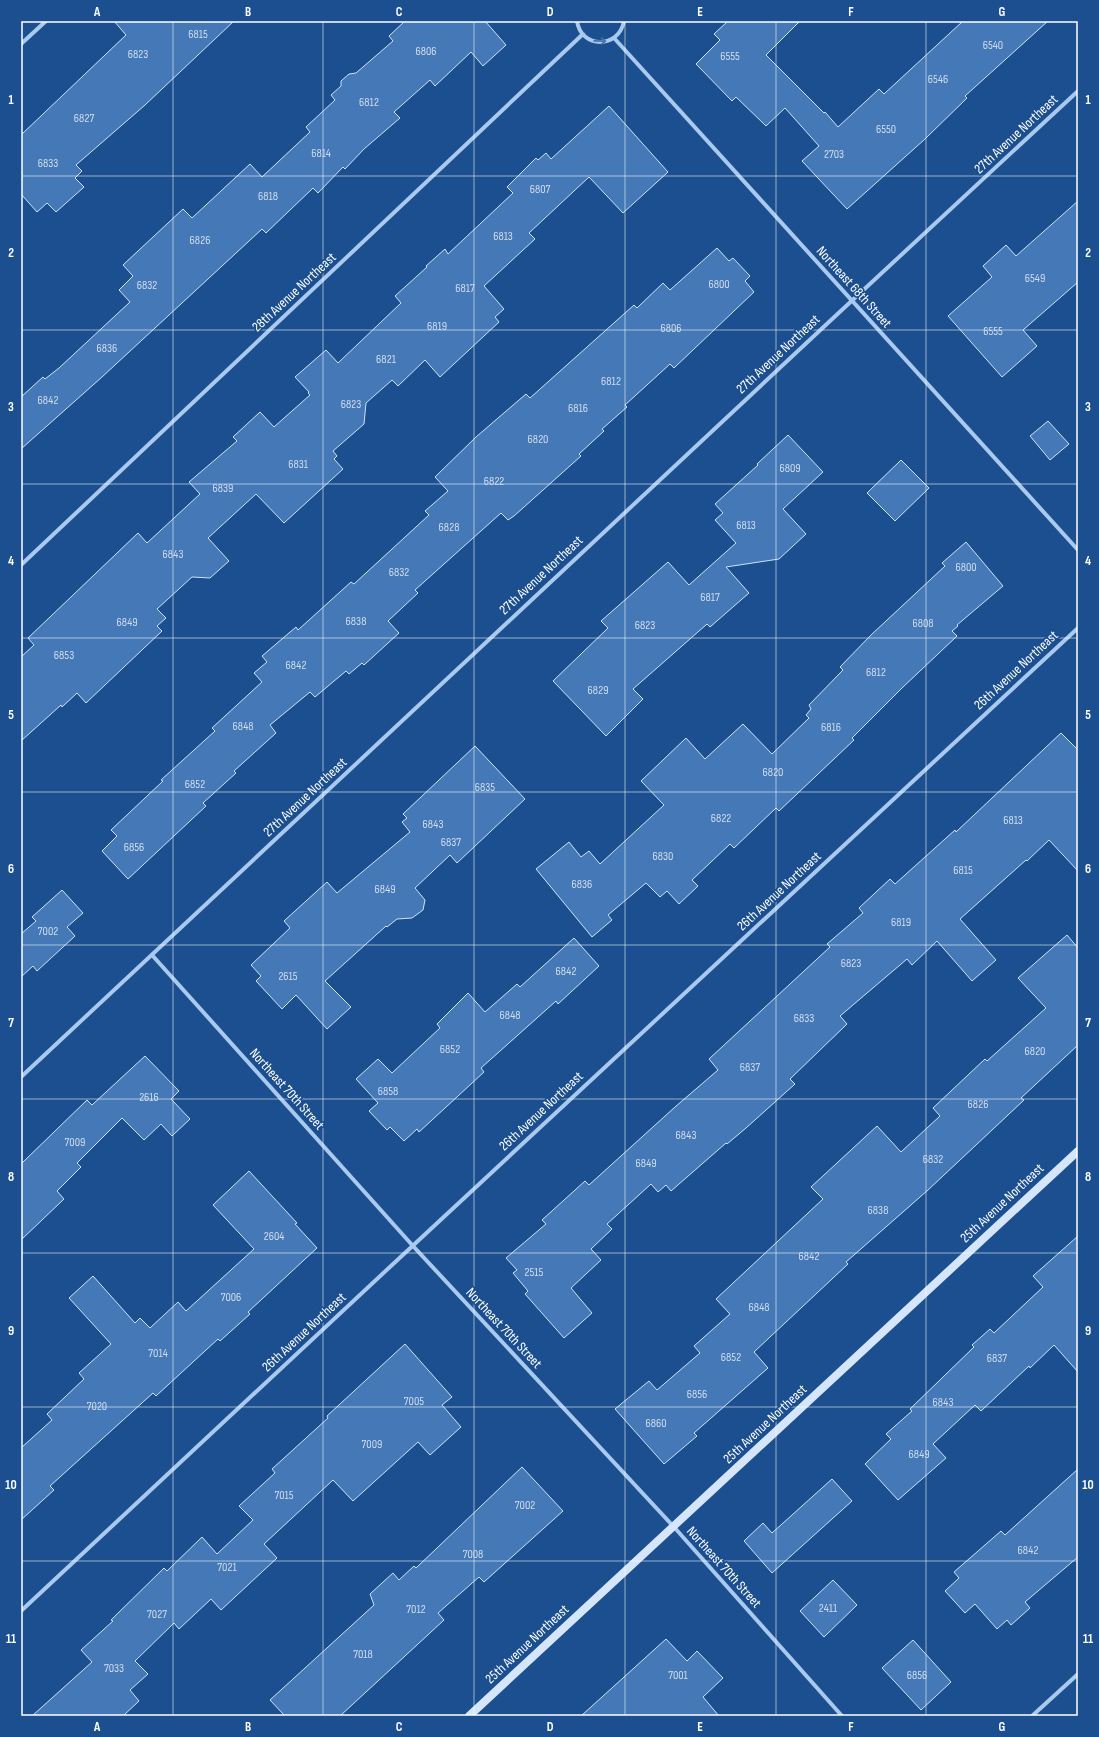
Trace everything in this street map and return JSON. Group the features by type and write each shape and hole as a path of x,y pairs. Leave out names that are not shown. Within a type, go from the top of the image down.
{"main road":[{"name":"25th Avenue Northeast","path":"469,1716 1078,1151"}],"street":[{"path":"21,44 46,21"},
{"path":"577,21 583,34 592,41 600,43 614,38 619,33 624,21"},
{"name":"28th Avenue Northeast","path":"21,565 583,34"},
{"name":"Northeast 68th Street","path":"614,38 851,302 1078,550"},
{"name":"27th Avenue Northeast","path":"21,1078 152,954 1078,91"},
{"name":"26th Avenue Northeast","path":"21,1611 1078,628"},
{"name":"Northeast 70th Street","path":"152,954 413,1246 674,1527 842,1716"},
{"path":"1032,1716 1078,1674"}],"building":[{"path":"114,21 234,21 145,105 76,165 82,171 75,178 84,187 56,212 47,203 37,212 21,194 21,135 126,35"},
{"path":"405,21 485,21 506,45 483,66 471,52 435,86 430,80 394,112 400,118 364,149 345,169 343,167 318,193 313,188 266,233 262,229 102,377 21,449 21,397 43,377 45,379 59,368 130,302 119,290 133,276 123,265 183,209 192,218 250,164 262,177 310,132 306,127 335,100 331,95 341,86 341,81 349,74 356,73 393,41 389,36"},
{"path":"728,21 800,21 766,55 824,113 825,112 838,127 879,89 884,94 963,21 1048,21 965,96 967,98 925,139 847,209 802,161 819,146 785,108 766,126 736,97 732,101 696,64 720,40 714,34"},
{"path":"609,106 668,172 623,213 589,177 529,233 535,239 484,286 504,309 495,317 499,322 440,377 425,360 398,386 392,380 366,403 364,424 333,451 337,456 334,459 343,469 284,523 256,494 208,538 229,561 210,578 192,577 157,609 166,618 157,626 162,631 86,703 77,693 62,707 61,705 21,741 21,657 34,645 28,638 138,533 147,543 200,494 189,482 237,441 233,437 260,412 274,427 310,395 295,377 326,350 338,363 401,303 395,296 445,249 448,254 513,193 507,187 536,158 538,160 546,153 551,159"},
{"path":"1078,201 1078,282 1023,330 1037,346 1002,377 948,316 992,277 983,266 1006,245 1016,256"},
{"path":"717,248 729,261 733,258 750,276 745,281 754,292 674,368 670,364 625,405 627,407 602,429 604,431 579,454 581,456 514,516 508,520 501,513 415,590 418,593 388,621 399,633 364,665 362,663 349,674 346,671 315,697 310,692 270,725 276,733 234,771 236,773 203,803 206,806 128,879 102,851 117,836 111,830 163,781 161,780 215,731 212,728 262,682 254,673 267,662 262,656 296,627 298,630 351,582 354,584 429,515 425,511 448,491 435,477 476,437 526,394 530,398 634,305 637,308 663,283 670,290"},
{"path":"1048,421 1069,444 1050,460 1030,436"},
{"path":"788,435 823,472 783,509 806,534 779,559 726,567 749,593 710,627 707,624 633,689 643,699 606,736 553,681 608,628 601,621 668,562 689,585 736,543 715,520 723,513 715,504"},
{"path":"901,460 929,488 895,521 867,493"},
{"path":"966,542 1003,586 957,625 958,626 952,631 957,636 852,738 854,740 779,811 776,808 734,848 730,844 692,880 698,886 679,904 667,891 660,897 646,883 608,915 612,920 592,937 536,869 569,842 581,857 589,851 600,864 664,805 641,781 686,738 705,759 743,724 772,754 809,718 806,715 811,709 809,705 843,670 840,667 871,635 945,566 942,563"},
{"path":"1061,733 1078,750 1078,871 1049,840 960,919 996,960 972,981 937,941 912,965 907,959 840,1016 847,1024 790,1079 795,1084 746,1128 727,1144 726,1143 671,1191 666,1185 658,1192 651,1184 607,1224 612,1229 591,1249 601,1260 571,1288 592,1313 564,1338 525,1294 528,1291 513,1273 517,1270 506,1258 546,1224 542,1220 585,1181 589,1185 718,1070 709,1059 830,947 827,944 863,913 859,908 890,879 895,884 955,830 956,832"},
{"path":"475,746 525,799 457,863 450,855 415,888 425,900 423,910 412,918 397,919 387,927 386,926 325,981 351,1007 327,1029 296,995 282,1009 256,981 261,976 251,965 290,928 284,921 327,882 337,893 410,832 402,822 407,818 403,814"},
{"path":"62,890 83,913 67,927 75,936 37,971 33,966 21,977 21,934 36,921 32,917"},
{"path":"1067,935 1078,948 1078,1045 1021,1098 1024,1100 928,1190 846,1262 848,1264 754,1352 768,1368 694,1433 697,1436 664,1464 615,1409 649,1381 657,1390 700,1353 694,1346 730,1314 716,1299 823,1199 811,1187 877,1126 901,1152 940,1116 933,1108 985,1059 987,1061 1046,1008 1018,978"},
{"path":"574,938 599,966 558,1004 556,1001 481,1068 484,1072 419,1132 417,1129 404,1141 390,1127 387,1130 369,1111 378,1103 356,1079 378,1059 392,1073 440,1028 437,1024 468,993 485,1012 517,984 520,987"},
{"path":"145,1056 179,1091 171,1099 190,1119 172,1136 161,1124 144,1140 122,1118 77,1163 81,1167 57,1191 64,1199 21,1240 21,1164 87,1100 92,1105"},
{"path":"249,1171 297,1223 295,1224 317,1248 248,1312 250,1314 220,1341 218,1339 156,1396 153,1393 50,1486 54,1490 21,1520 21,1448 52,1420 47,1414 84,1379 79,1373 111,1344 69,1298 93,1276 135,1323 140,1318 150,1328 178,1302 186,1311 254,1249 213,1205"},
{"path":"1078,1236 1078,1372 1054,1345 981,1411 975,1405 933,1444 946,1458 898,1500 865,1464 891,1439 886,1434 912,1411 910,1409 974,1347 972,1345 990,1329 994,1333 1043,1287 1033,1276"},
{"path":"405,1344 452,1397 442,1405 461,1427 430,1455 418,1442 353,1501 333,1480 264,1544 277,1558 221,1610 211,1599 179,1629 174,1623 135,1661 148,1674 130,1690 139,1701 123,1716 32,1716 92,1662 81,1650 113,1621 111,1620 164,1568 167,1571 202,1537 217,1554 253,1520 239,1506 275,1473 272,1469"},
{"path":"522,1467 563,1511 484,1582 479,1577 438,1613 444,1620 340,1716 285,1716 270,1700 374,1605 370,1594 393,1573 399,1580 414,1566 416,1568"},
{"path":"1078,1469 1078,1557 1025,1602 1030,1608 1011,1625 1007,1620 997,1629 975,1604 965,1613 945,1591 959,1578 954,1572 1001,1531 1005,1535"},
{"path":"832,1479 852,1501 772,1573 744,1541 763,1523 772,1533"},
{"path":"833,1580 857,1605 824,1637 800,1611"},
{"path":"666,1639 687,1661 697,1651 723,1678 703,1697 719,1716 581,1716"},
{"path":"913,1640 951,1682 921,1710 882,1668"}]}
